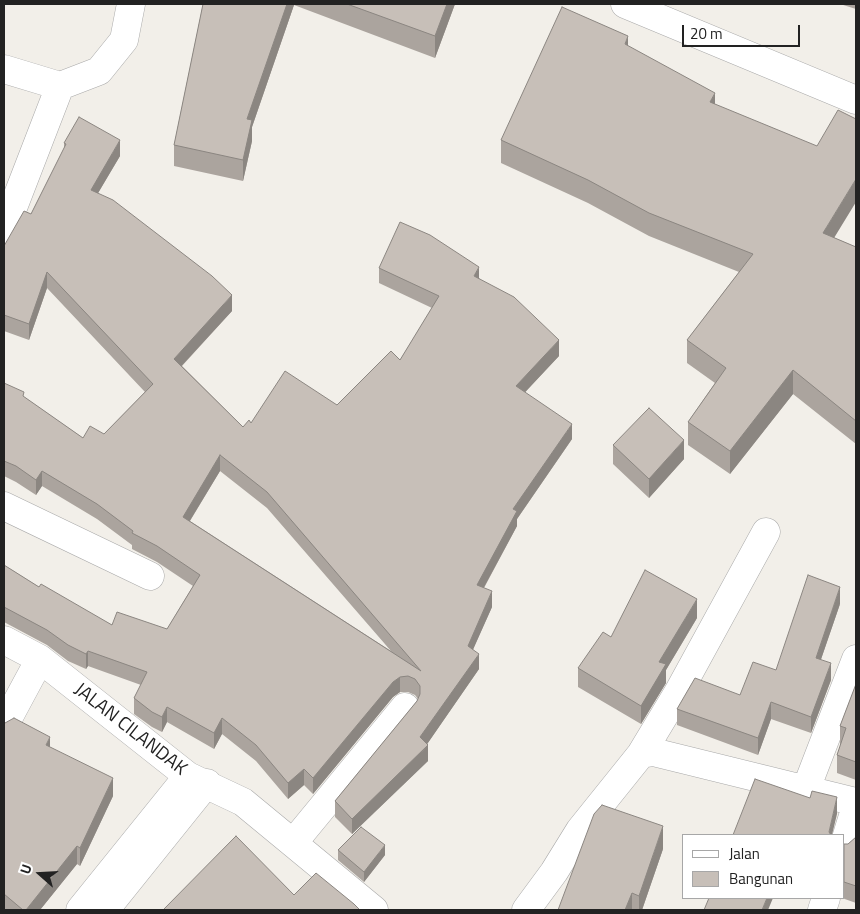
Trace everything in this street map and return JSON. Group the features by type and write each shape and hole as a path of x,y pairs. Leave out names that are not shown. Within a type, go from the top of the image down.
{"street":[{"path":"4,69 60,86 99,71 124,40 131,4"},
{"path":"625,4 856,100"},
{"path":"4,231 60,86"},
{"path":"4,506 150,576"},
{"path":"526,910 554,872 580,830 641,754 679,691 766,532"},
{"name":"JALAN CILANDAK","path":"4,640 40,659 197,779 243,802 374,910"},
{"path":"4,726 40,659"},
{"path":"806,789 856,659"},
{"path":"293,843 406,707"},
{"path":"641,754 652,752 856,802"},
{"path":"80,910 197,779"},
{"path":"105,910 197,779"},
{"path":"845,841 856,806"}],"building":[{"path":"203,4 287,4 247,119 252,120 243,160 174,145"},
{"path":"347,4 447,4 435,36"},
{"path":"562,7 628,36 625,44 715,93 710,102 817,146 838,110 856,119 856,179 823,233 856,247 856,421 793,370 730,451 688,422 726,368 687,340 753,254 649,213 588,180 501,140"},
{"path":"79,117 120,140 91,190 113,200 212,276 232,295 174,359 243,427 249,420 251,423 285,371 337,405 391,351 400,360 439,296 379,268 400,222 430,235 479,267 474,276 514,297 559,340 516,386 572,424 513,509 517,511 477,585 492,591 468,646 479,654 420,737 428,745 352,819 335,801 417,701 420,694 420,686 415,679 408,676 400,677 393,682 313,778 304,769 288,783 256,745 222,718 214,733 167,707 162,717 152,712 134,698 147,672 88,651 86,654 4,607 4,565 39,587 41,584 112,625 117,612 167,629 200,575 157,546 132,533 133,531 97,504 42,471 36,480 16,466 4,461 4,383 24,392 23,396 83,438 90,426 104,434 153,384 47,272 29,324 4,315 4,246 24,211 31,214 66,144 64,143","holes":["220,455 267,492 421,671 183,517"]},
{"path":"649,408 684,440 649,479 613,445"},
{"path":"645,570 697,599 659,662 666,664 641,706 578,668 603,632 611,637"},
{"path":"808,575 840,587 816,658 831,663 811,717 771,702 758,738 677,709 695,678 740,695 753,662 776,670"},
{"path":"856,684 856,762 837,755 846,728 840,726"},
{"path":"14,718 50,737 46,745 113,778 80,848 77,846 26,910 23,910 4,894 4,723"},
{"path":"755,779 810,798 812,791 837,797 829,832 830,834 733,834"},
{"path":"602,805 663,826 639,896 632,893 625,910 558,910 594,814"},
{"path":"361,827 385,845 364,872 338,850"},
{"path":"236,836 294,895 316,873 360,910 163,910"},
{"path":"856,837 856,886 845,882 845,844 848,844"},
{"path":"709,899 767,899 762,910 704,910"}]}
